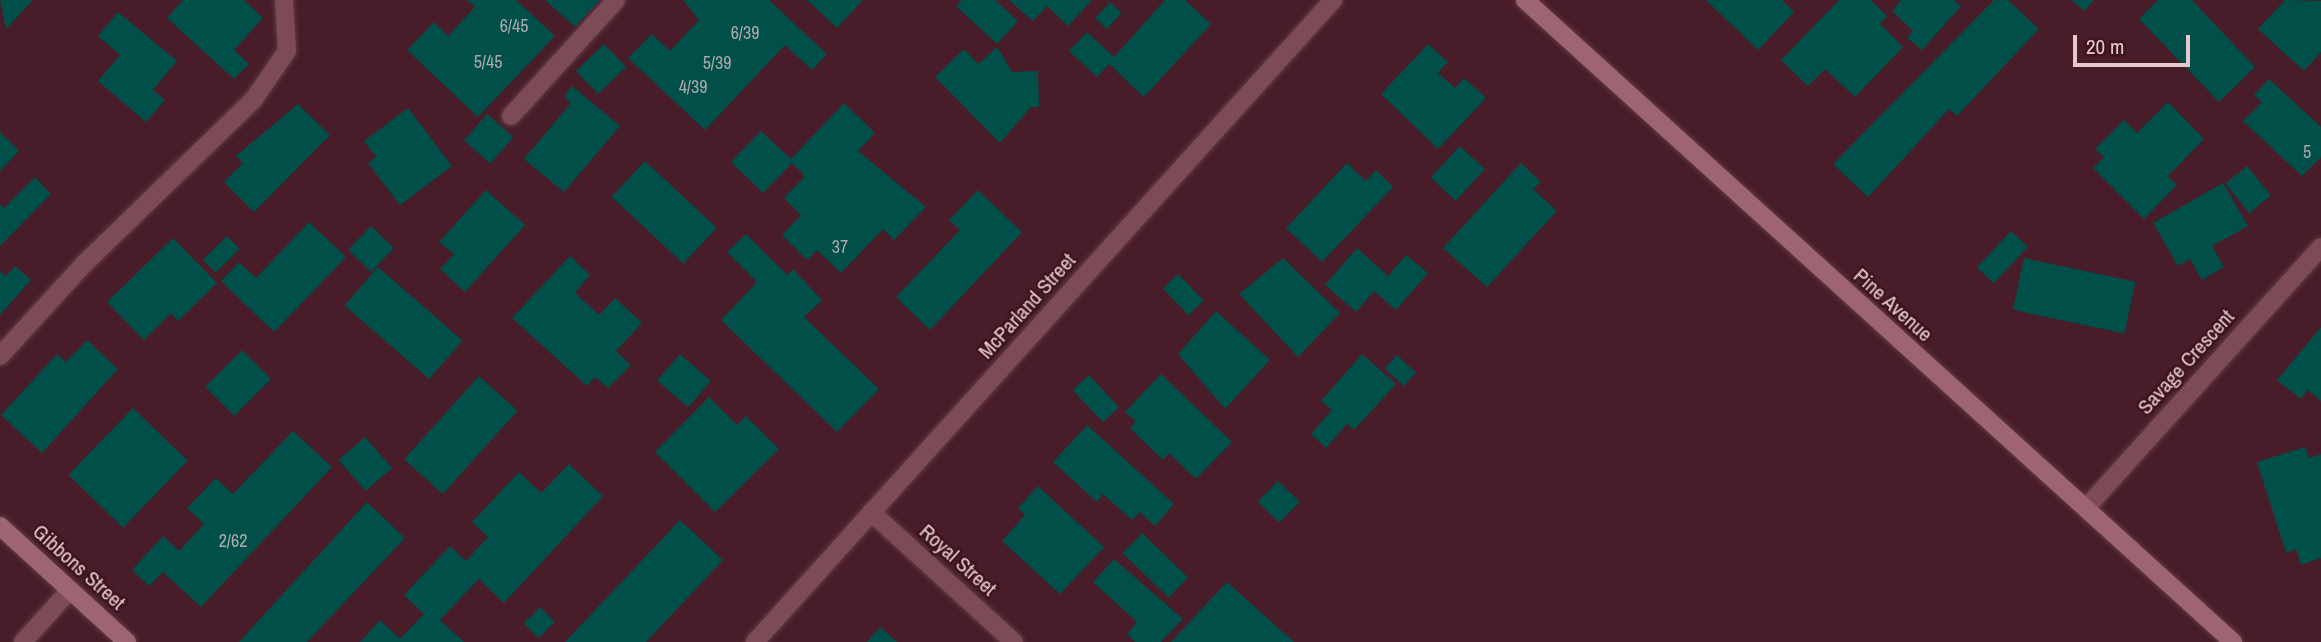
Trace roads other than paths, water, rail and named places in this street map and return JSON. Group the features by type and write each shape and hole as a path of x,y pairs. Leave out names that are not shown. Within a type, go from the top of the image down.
{"street":[{"path":"0,356 84,264 254,99 287,51 284,0"},
{"path":"511,116 616,0"},
{"name":"McParland Street","path":"755,642 1333,0"},
{"name":"Pine Avenue","path":"1525,0 2233,642"},
{"name":"Savage Crescent","path":"2086,509 2321,247"},
{"name":"Royal Street","path":"871,512 1014,642"},
{"name":"Gibbons Street","path":"0,526 127,642"},
{"path":"23,642 70,590"}]}
